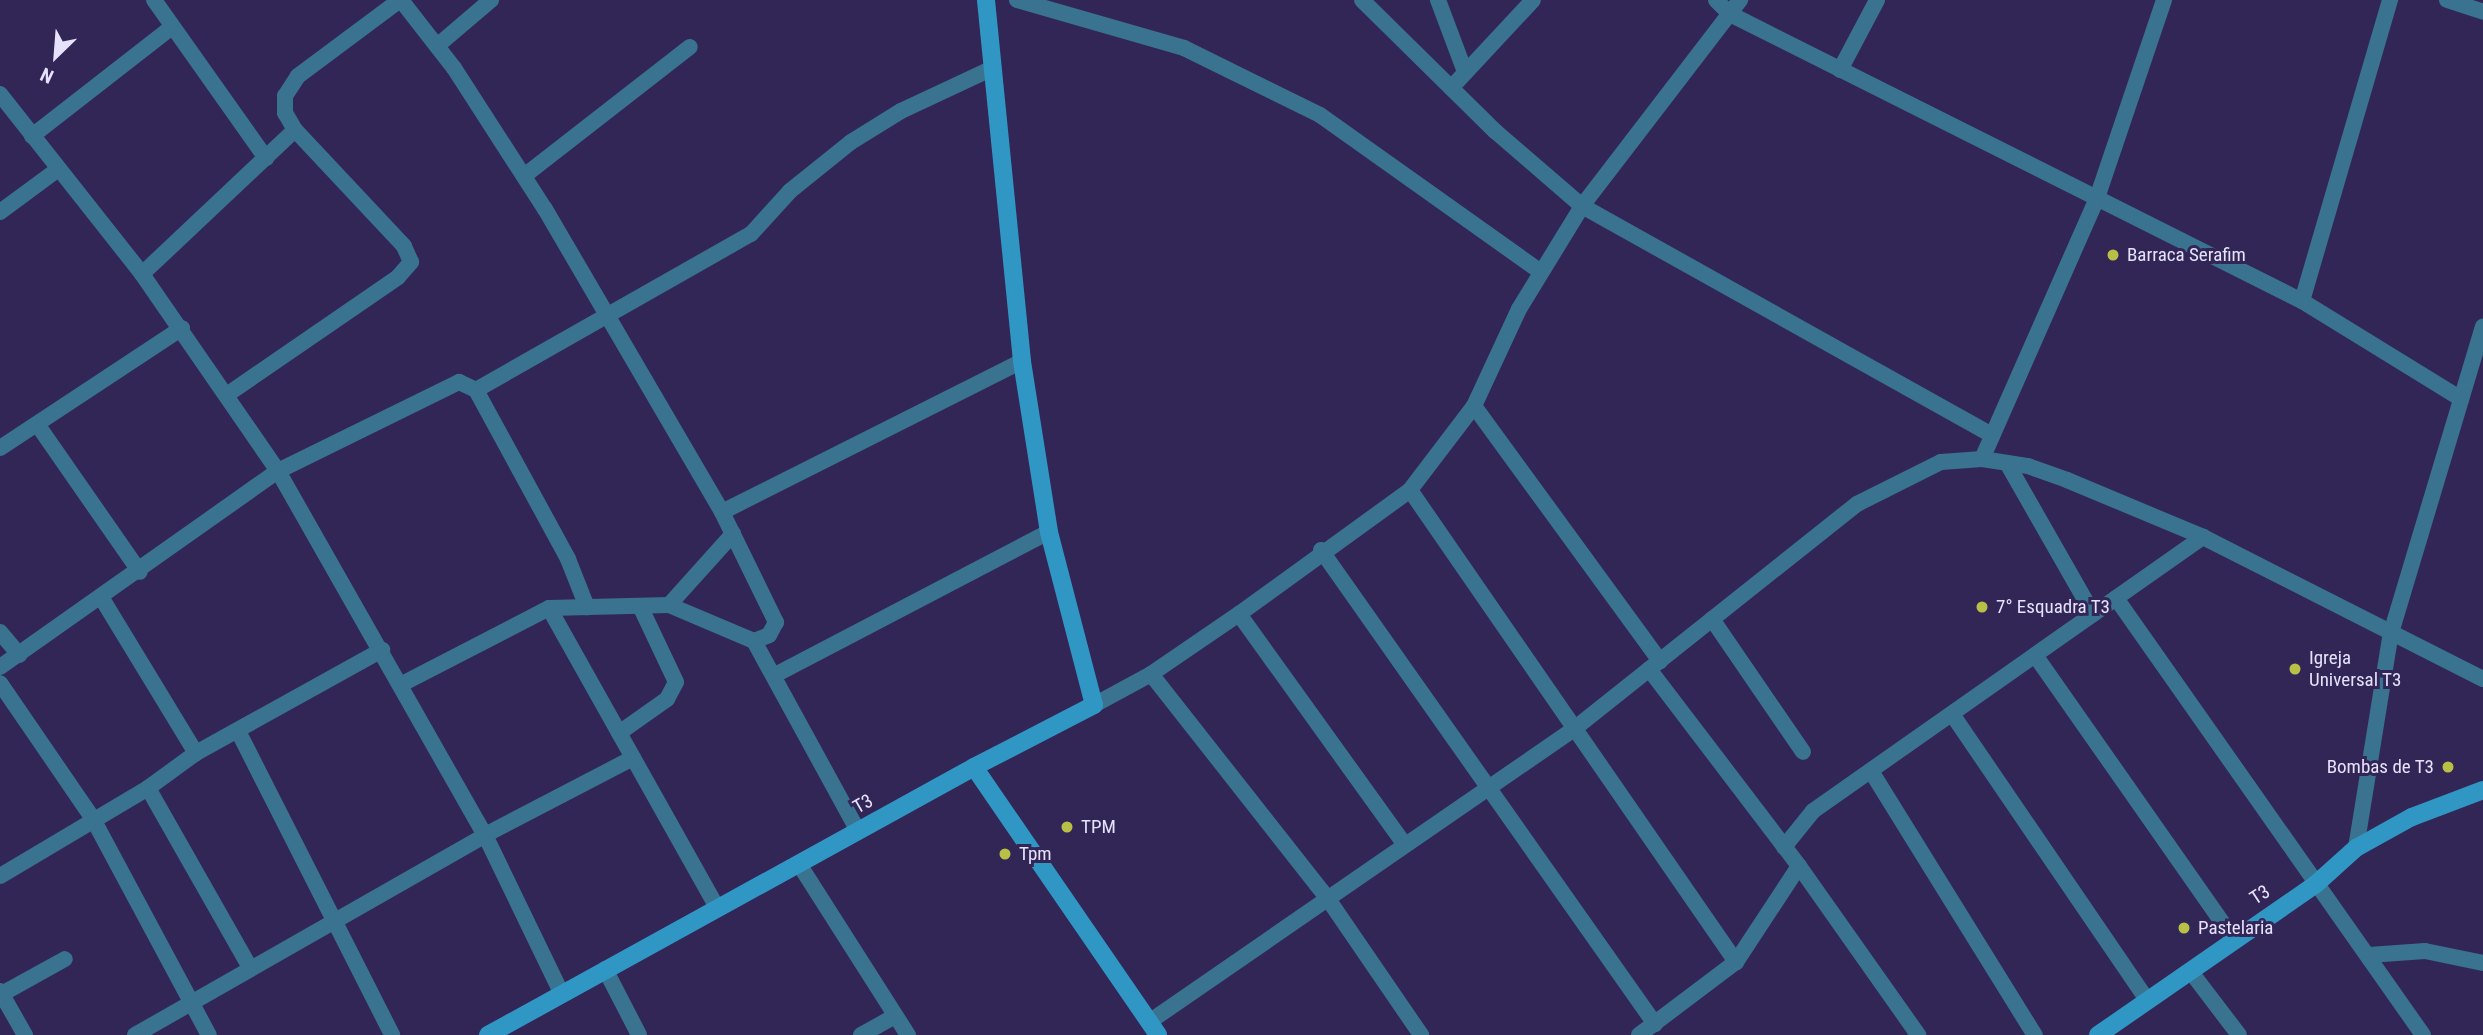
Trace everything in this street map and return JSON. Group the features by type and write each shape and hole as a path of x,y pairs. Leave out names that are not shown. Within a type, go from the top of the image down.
{"street":[{"path":"154,0 267,158"},
{"path":"228,394 398,276 411,262 404,246 295,130 285,113 285,96 298,76 401,0 437,46 524,176 609,315 722,512 776,622 769,635 754,641"},
{"path":"437,46 491,0"},
{"path":"986,0 1022,361 1049,532 1094,705 1151,674 1239,614 1321,550 1410,490 1474,406 1541,272 1582,206 1740,0"},
{"path":"1017,0 1184,48 1320,115 1541,272"},
{"path":"1362,0 1451,88 1582,206 1992,435"},
{"path":"1438,0 1465,72"},
{"path":"1451,88 1533,0"},
{"path":"1716,0 1730,14 2096,201 2302,301 2461,399"},
{"path":"1840,70 1877,0"},
{"path":"1982,459 2096,201 2164,0"},
{"path":"2302,301 2390,0"},
{"path":"2447,0 2483,12"},
{"path":"32,135 172,27"},
{"path":"524,176 690,47"},
{"path":"476,390 751,234 790,191 851,142 901,111 993,68"},
{"path":"0,94 182,328 278,471 485,835 561,992"},
{"path":"142,274 295,130"},
{"path":"0,212 57,170"},
{"path":"2356,848 2391,633 2483,327"},
{"path":"0,448 182,328"},
{"path":"722,512 1022,361"},
{"path":"0,667 140,572 278,471 459,382 476,390 568,559 587,607"},
{"path":"1474,406 1654,665 1918,1035"},
{"path":"37,424 140,572"},
{"path":"974,767 1154,1028 1405,845 1574,729 1857,504 1941,462 1982,459 2007,463 2067,480 2203,537 2483,679"},
{"path":"2007,463 2093,614"},
{"path":"1410,490 1736,962"},
{"path":"775,675 1049,532"},
{"path":"669,606 733,534"},
{"path":"1784,847 1813,811 2203,537"},
{"path":"1321,550 1654,1024"},
{"path":"101,597 195,753"},
{"path":"2116,598 2423,1035"},
{"path":"619,733 667,699 676,682 640,606"},
{"path":"400,685 548,608 669,606 754,641 858,831"},
{"path":"548,608 718,909"},
{"path":"1239,614 1405,845"},
{"path":"1712,620 1803,752"},
{"path":"0,632 19,655"},
{"path":"0,876 148,788 195,753 382,650"},
{"path":"2035,655 2233,938"},
{"path":"1151,674 1328,900 1421,1035"},
{"path":"0,683 93,819 209,1035"},
{"name":"T3","path":"488,1035 561,992 718,909 974,767 1094,705"},
{"path":"1952,714 2147,1000"},
{"path":"238,731 332,922 392,1035"},
{"path":"135,1035 485,835 633,758"},
{"path":"1871,771 2035,1035"},
{"path":"148,788 251,969"},
{"name":"T3","path":"2098,1035 2191,972 2233,938 2316,884 2356,848 2412,817 2483,790"},
{"path":"799,863 908,1035"},
{"path":"1639,1035 1736,962 1799,866"},
{"path":"2369,955 2425,951 2483,963"},
{"path":"25,1035 1,993 65,958"},
{"path":"605,969 639,1035"},
{"path":"2191,972 2239,1035"},
{"path":"861,1035 895,1016"}],"place":[{"name":"Barraca Serafim","path":"2113,255"},
{"name":"7° Esquadra T3","path":"1982,607"},
{"name":"Igreja Universal T3","path":"2295,669"},
{"name":"Bombas de T3","path":"2448,767"},
{"name":"TPM","path":"1067,827"},
{"name":"Tpm","path":"1005,854"},
{"name":"Pastelaria","path":"2184,928"}]}
